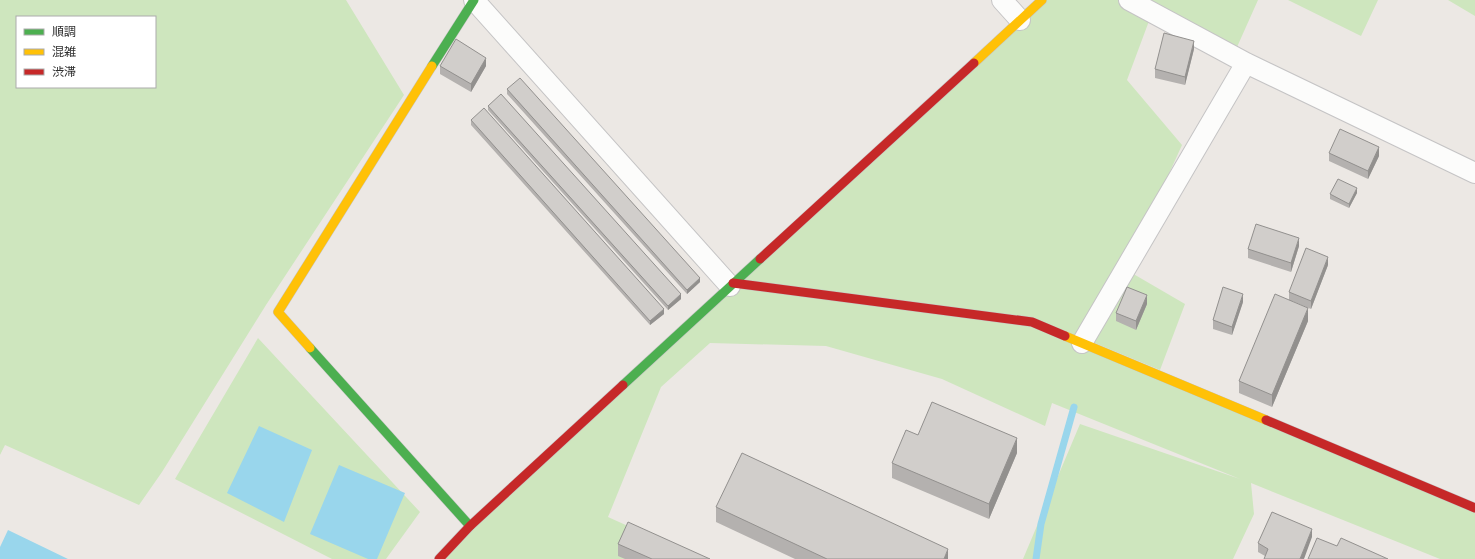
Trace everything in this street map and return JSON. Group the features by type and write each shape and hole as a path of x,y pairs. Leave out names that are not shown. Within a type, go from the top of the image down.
{"street":[{"path":"470,526 278,312 474,0 732,285 1032,322 1475,508"},
{"path":"1002,0 1020,20"},
{"path":"439,559 470,526 1042,0"},
{"path":"1129,0 1246,63 1475,173"},
{"path":"1082,343 1246,63"}],"green space":[{"path":"0,0 346,0 404,95 266,305 162,472 139,505 5,445 0,455"},
{"path":"1040,0 1258,0 1233,56 1152,13 1127,80 1182,145 1123,275 1078,341 1475,508 1475,559 1440,559 1251,483 1254,514 1233,559 1023,559 1080,424 1240,479 1052,403 1045,426 942,379 826,346 710,343 661,387 608,517 701,559 440,559"},
{"path":"1288,0 1378,0 1361,36"},
{"path":"1448,0 1475,0 1475,16"},
{"path":"1130,272 1185,304 1160,370 1085,339"},
{"path":"258,338 420,512 386,559 332,559 175,479"}],"water":[{"path":"259,426 312,450 284,522 227,493"},
{"path":"339,465 405,493 377,559 368,559 310,534"},
{"path":"8,530 68,559 0,559 0,547"}],"building":[{"path":"1164,33 1194,41 1185,77 1155,69"},
{"path":"456,39 486,58 471,84 440,66"},
{"path":"520,78 700,278 687,290 507,89"},
{"path":"501,94 681,294 668,306 488,106"},
{"path":"484,108 664,309 650,321 471,120"},
{"path":"1340,129 1379,147 1368,171 1329,153"},
{"path":"1338,179 1357,188 1349,204 1330,194"},
{"path":"1256,224 1299,238 1291,263 1248,249"},
{"path":"1306,248 1328,257 1311,301 1289,292"},
{"path":"1127,287 1147,295 1136,321 1116,313"},
{"path":"1223,287 1243,294 1232,327 1213,320"},
{"path":"1275,294 1308,308 1272,395 1239,381"},
{"path":"932,402 1017,438 989,504 892,463 906,430 918,435"},
{"path":"742,453 948,549 944,559 827,559 716,507"},
{"path":"1272,512 1312,529 1300,559 1264,559 1268,549 1258,543"},
{"path":"628,522 710,559 652,559 618,544"},
{"path":"1317,538 1337,546 1341,538 1388,559 1308,559"}],"waterway":[{"path":"1036,559 1041,524 1074,407"}],"traffic: fast":[{"path":"432,66 474,0"},
{"path":"623,385 760,259"},
{"path":"310,348 470,526"}],"traffic: slow":[{"path":"974,63 1042,0"},
{"path":"310,348 278,312 432,66"},
{"path":"1065,336 1266,420"}],"traffic: jam":[{"path":"760,259 974,63"},
{"path":"733,283 1032,322 1065,336"},
{"path":"439,559 470,526 623,385"},
{"path":"1266,420 1475,508"}]}
